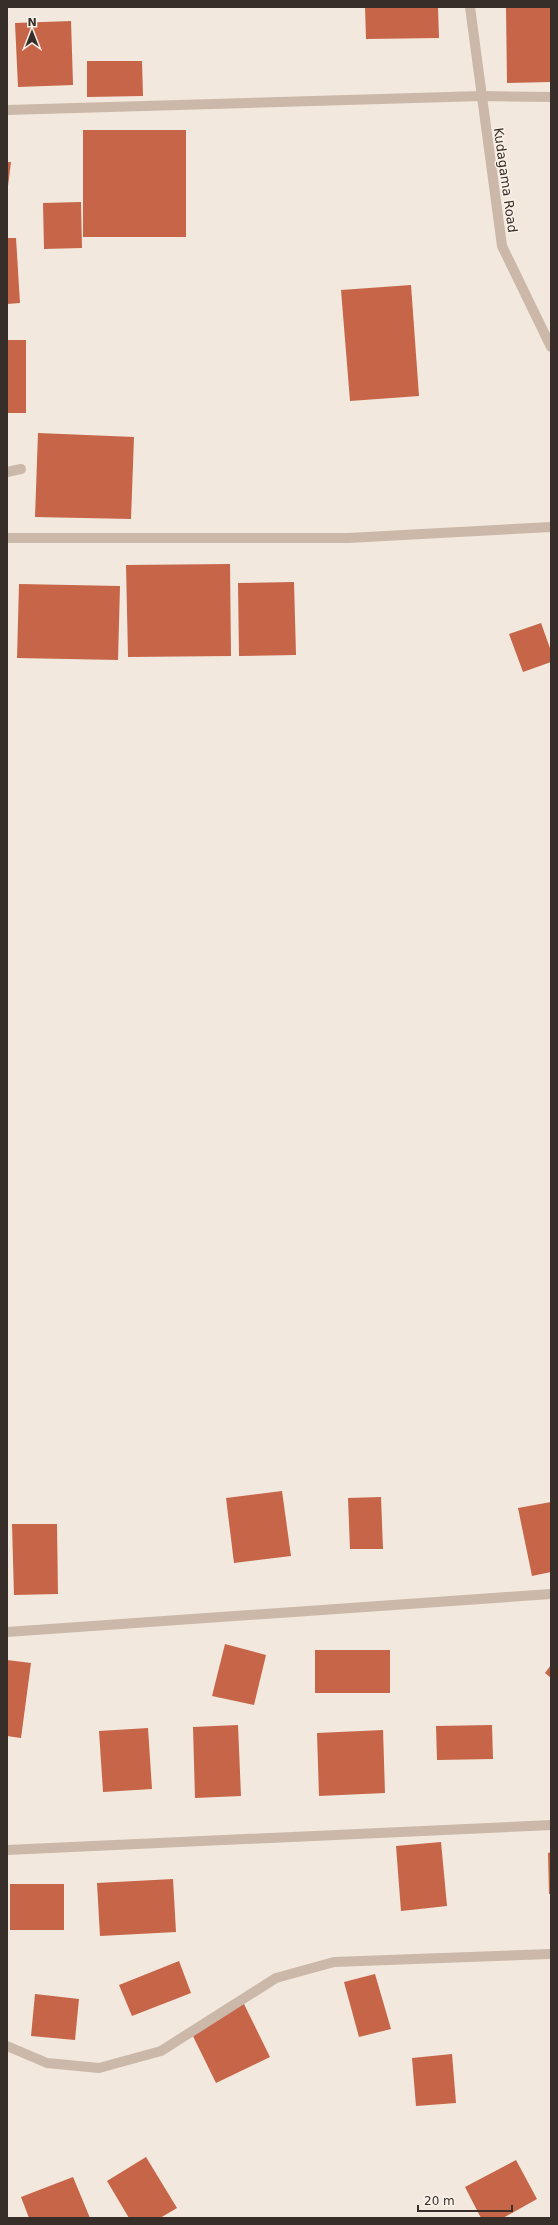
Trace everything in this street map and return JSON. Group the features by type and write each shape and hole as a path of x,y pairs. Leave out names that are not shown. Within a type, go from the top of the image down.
{"street":[{"name":"Kudagama Road","path":"470,7 502,246 551,347"},
{"path":"7,110 482,96 551,98"},
{"path":"7,472 21,469"},
{"path":"7,538 348,538 551,527"},
{"path":"7,1632 551,1594"},
{"path":"7,1850 551,1825"},
{"path":"7,2046 47,2063 99,2068 161,2051 276,1978 334,1962 551,1954"}],"building":[{"path":"365,7 438,7 439,38 366,39"},
{"path":"506,7 551,7 551,82 507,83"},
{"path":"71,21 73,85 18,87 15,23"},
{"path":"87,61 142,61 143,96 87,97"},
{"path":"83,130 186,130 186,237 83,237"},
{"path":"7,162 11,162 8,186 7,186"},
{"path":"81,202 82,248 44,249 43,203"},
{"path":"7,238 16,238 20,303 7,304"},
{"path":"411,285 419,396 350,401 341,290"},
{"path":"7,340 26,340 26,413 7,413"},
{"path":"38,433 134,437 131,519 35,517"},
{"path":"230,564 231,656 128,657 126,565"},
{"path":"294,582 296,655 239,656 238,583"},
{"path":"19,584 120,586 118,660 17,658"},
{"path":"541,623 551,651 551,662 523,672 509,634"},
{"path":"282,1491 291,1556 234,1563 226,1498"},
{"path":"381,1497 383,1549 350,1549 348,1498"},
{"path":"551,1502 551,1572 532,1576 518,1508"},
{"path":"12,1524 57,1524 58,1594 14,1595"},
{"path":"225,1644 266,1655 254,1705 212,1696"},
{"path":"315,1650 390,1650 390,1693 315,1693"},
{"path":"7,1660 31,1663 21,1738 7,1736"},
{"path":"551,1665 551,1678 545,1673"},
{"path":"238,1725 241,1796 195,1798 193,1727"},
{"path":"492,1725 493,1759 437,1760 436,1726"},
{"path":"148,1728 152,1789 103,1792 99,1731"},
{"path":"383,1730 385,1793 319,1796 317,1733"},
{"path":"441,1842 447,1906 401,1911 396,1846"},
{"path":"551,1852 551,1894 549,1894 548,1853"},
{"path":"173,1879 176,1932 100,1936 97,1883"},
{"path":"10,1884 64,1884 64,1930 10,1930"},
{"path":"179,1961 191,1993 132,2016 119,1985"},
{"path":"375,1974 391,2029 359,2037 344,1982"},
{"path":"35,1994 79,1999 75,2040 31,2036"},
{"path":"243,2002 270,2057 216,2083 189,2028"},
{"path":"452,2054 456,2103 416,2106 412,2058"},
{"path":"146,2157 177,2208 160,2218 129,2218 107,2181"},
{"path":"516,2160 537,2199 503,2218 481,2218 465,2187"},
{"path":"73,2177 90,2218 29,2218 21,2197"}]}
